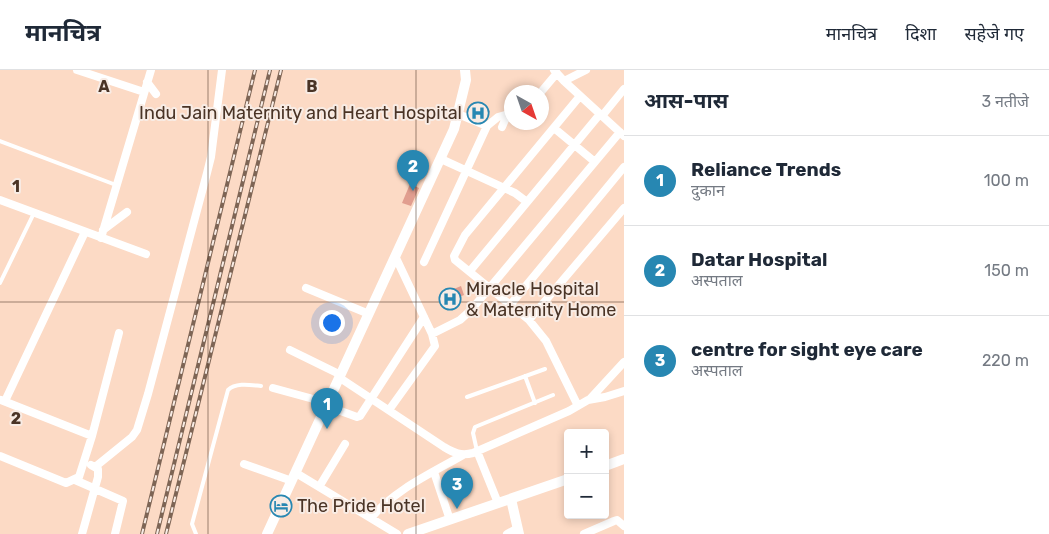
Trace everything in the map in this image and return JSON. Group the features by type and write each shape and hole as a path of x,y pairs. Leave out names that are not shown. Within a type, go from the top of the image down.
{"street":[{"path":"77,70 144,92"},
{"path":"102,234 150,70"},
{"path":"95,467 132,437 137,430 211,157 222,70"},
{"path":"267,534 454,129 466,80 465,70"},
{"path":"564,81 586,70"},
{"path":"432,334 460,320 471,310 595,162 622,134 556,72 546,85"},
{"path":"146,82 156,94"},
{"path":"470,271 574,145 624,89"},
{"path":"578,406 546,341 529,320 456,260 454,256 465,235 580,96"},
{"path":"458,114 487,126"},
{"path":"424,262 487,126 498,116 504,115"},
{"path":"502,127 504,122"},
{"path":"554,128 595,162"},
{"path":"441,159 515,193 527,202"},
{"path":"511,304 624,167"},
{"path":"0,200 85,232 102,234 146,254"},
{"path":"529,320 624,208"},
{"path":"102,234 127,212"},
{"path":"85,232 1,400 92,436"},
{"path":"389,410 435,346 432,334 396,258"},
{"path":"306,288 369,314"},
{"path":"274,388 328,405 357,417 363,414 424,317"},
{"path":"0,456 66,483 79,477 92,436 119,333"},
{"path":"290,350 341,377 444,447 454,453 463,455"},
{"path":"590,400 624,362"},
{"path":"371,518 382,505 463,455 534,427 590,400 624,392"},
{"path":"320,487 345,444"},
{"path":"477,451 498,503"},
{"path":"609,465 624,459"},
{"path":"82,534 99,472 95,467 84,463"},
{"path":"244,464 294,477 320,487 397,534"},
{"path":"434,472 450,520"},
{"path":"75,480 123,501 115,534"},
{"path":"408,534 564,480"},
{"path":"506,534 519,531 511,499"},
{"path":"584,534 617,520 624,526"}],"lane":[{"path":"0,141 116,185"},
{"path":"0,283 34,213"},
{"path":"467,397 545,369"},
{"path":"525,376 534,403"},
{"path":"196,534 192,524 228,390 232,386 261,386"},
{"path":"477,451 473,432 475,427 553,395"}],"building":[{"path":"471,103 490,111 487,119 468,112"},
{"path":"410,184 419,188 411,206 402,203"},
{"path":"461,286 464,295 447,302 444,293"}],"railway":[{"path":"142,534 255,70"},
{"path":"157,534 270,70"},
{"path":"166,534 281,70"}],"place":[{"name":"Indu Jain Maternity and Heart Hospital","path":"478,113"},
{"name":"Datar Hospital","path":"413,191"},
{"name":"Miracle Hospital & Maternity Home","path":"450,299"},
{"name":"Reliance Trends","path":"327,429"},
{"name":"The Pride Hotel","path":"281,506"},
{"name":"centre for sight eye care","path":"457,509"}]}
